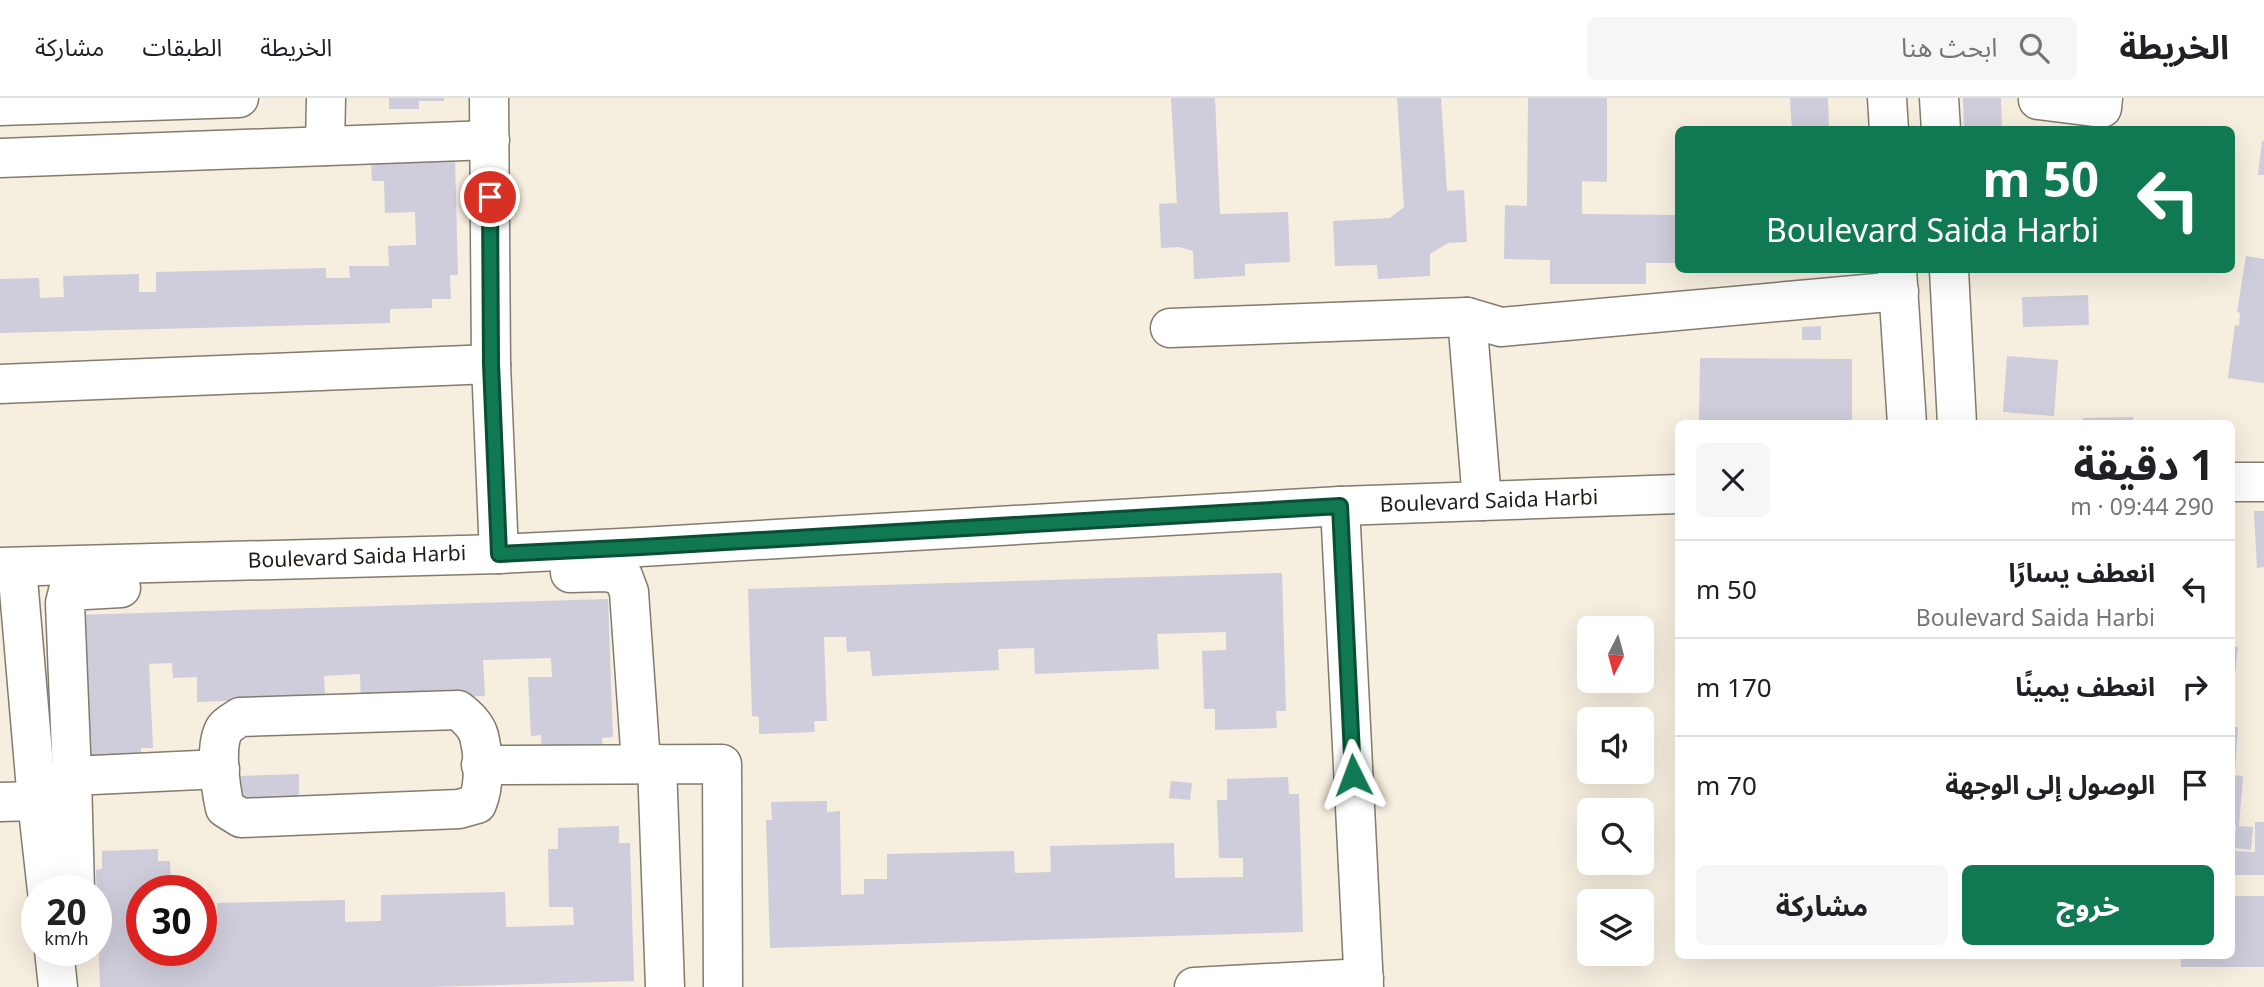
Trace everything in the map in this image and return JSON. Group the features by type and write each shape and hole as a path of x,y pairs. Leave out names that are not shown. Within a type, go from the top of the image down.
{"street":[{"path":"0,106 239,98"},
{"path":"325,146 326,98"},
{"path":"489,98 491,364 499,554"},
{"path":"1888,98 1889,126"},
{"path":"1939,98 1941,126"},
{"path":"2038,98 2102,108 2103,98"},
{"path":"0,158 489,141"},
{"path":"1949,273 1957,420"},
{"path":"1170,328 1466,317 1501,327 1898,280 1907,420"},
{"path":"1466,317 1482,501"},
{"path":"0,384 491,364"},
{"path":"2235,482 2264,482"},
{"name":"Boulevard Saida Harbi","path":"9,567 499,554 1340,506 1675,495"},
{"path":"1194,987 1364,983 1340,506"},
{"path":"9,567 18,802 42,875"},
{"path":"75,875 65,603 68,591 607,572 623,576 629,592 649,764 665,987"},
{"path":"458,710 470,720 479,735 481,765 482,792 477,804 459,809 241,818 225,808 219,744 226,727 240,718 458,710"},
{"path":"481,765 722,764 723,987"},
{"path":"72,776 220,769"},
{"path":"56,966 58,987"},
{"path":"77,966 78,987"}],"building":[{"path":"389,98 444,98 444,101 419,101 419,109 389,109"},
{"path":"1171,98 1215,98 1220,214 1288,212 1290,262 1245,264 1245,276 1194,279 1193,251 1179,247 1161,248 1159,204 1177,203"},
{"path":"1397,98 1441,98 1447,191 1464,190 1467,242 1448,243 1430,254 1430,276 1378,279 1377,265 1335,266 1333,221 1390,218 1404,207"},
{"path":"1528,98 1607,98 1607,182 1582,181 1582,214 1675,215 1675,263 1646,263 1646,284 1550,284 1550,260 1504,259 1505,205 1527,206"},
{"path":"1790,98 1828,98 1829,126 1792,126"},
{"path":"1963,98 2001,98 2002,126 1964,126"},
{"path":"2262,141 2264,175 2258,175"},
{"path":"455,160 458,275 450,275 451,299 432,299 432,308 390,309 390,323 0,333 0,279 39,278 40,298 64,297 63,276 139,274 139,292 156,292 156,272 326,268 326,278 350,278 349,266 389,266 388,246 416,245 415,212 385,213 384,181 372,181 371,163"},
{"path":"2246,256 2264,259 2264,383 2228,378 2235,325 2239,326 2240,313 2237,312"},
{"path":"2088,295 2089,325 2023,327 2022,297"},
{"path":"1821,326 1821,340 1802,340 1802,327"},
{"path":"2007,356 2058,360 2054,416 2003,412"},
{"path":"1700,358 1852,359 1852,420 1699,420"},
{"path":"2133,417 2133,420 2083,420"},
{"path":"2254,511 2264,511 2264,567 2257,568"},
{"path":"1282,573 1286,711 1276,711 1277,728 1215,730 1215,709 1204,709 1202,651 1226,650 1226,632 1157,634 1159,669 1035,674 1034,648 998,649 999,670 872,676 870,651 847,652 846,637 824,637 827,721 814,721 815,732 759,734 759,717 752,716 748,589"},
{"path":"608,599 613,737 602,738 603,754 542,756 541,735 531,736 528,677 552,677 551,658 483,660 485,696 361,701 360,674 324,676 325,697 197,702 197,677 173,678 172,663 149,664 153,748 141,748 141,759 85,760 75,615"},
{"path":"2235,647 2238,647 2235,676"},
{"path":"2235,727 2238,727 2235,773"},
{"path":"299,774 299,806 242,808 241,776"},
{"path":"2235,775 2243,776 2239,826 2253,827 2251,850 2235,848"},
{"path":"1288,777 1289,794 1299,794 1303,932 770,948 766,820 772,820 771,802 827,801 827,812 840,811 841,895 864,894 864,879 887,879 887,854 1014,851 1015,873 1051,872 1050,846 1174,843 1175,878 1243,877 1243,858 1219,858 1217,800 1227,800 1227,779"},
{"path":"1171,781 1192,783 1190,800 1169,798"},
{"path":"2255,822 2264,822 2264,875 2235,875 2235,851 2255,852"},
{"path":"619,826 619,843 630,843 634,981 429,987 100,987 99,966 112,966 112,875 96,875 96,870 102,869 102,851 158,849 158,861 170,861 170,875 126,875 126,966 217,966 217,903 345,900 345,922 381,921 381,895 505,892 506,927 574,925 573,907 549,907 548,849 558,849 558,828"},
{"path":"2235,896 2264,896 2264,967 2181,967 2181,959 2235,959"}],"route":[{"path":"490,197 491,364 499,554 1340,506 1353,775"}]}
